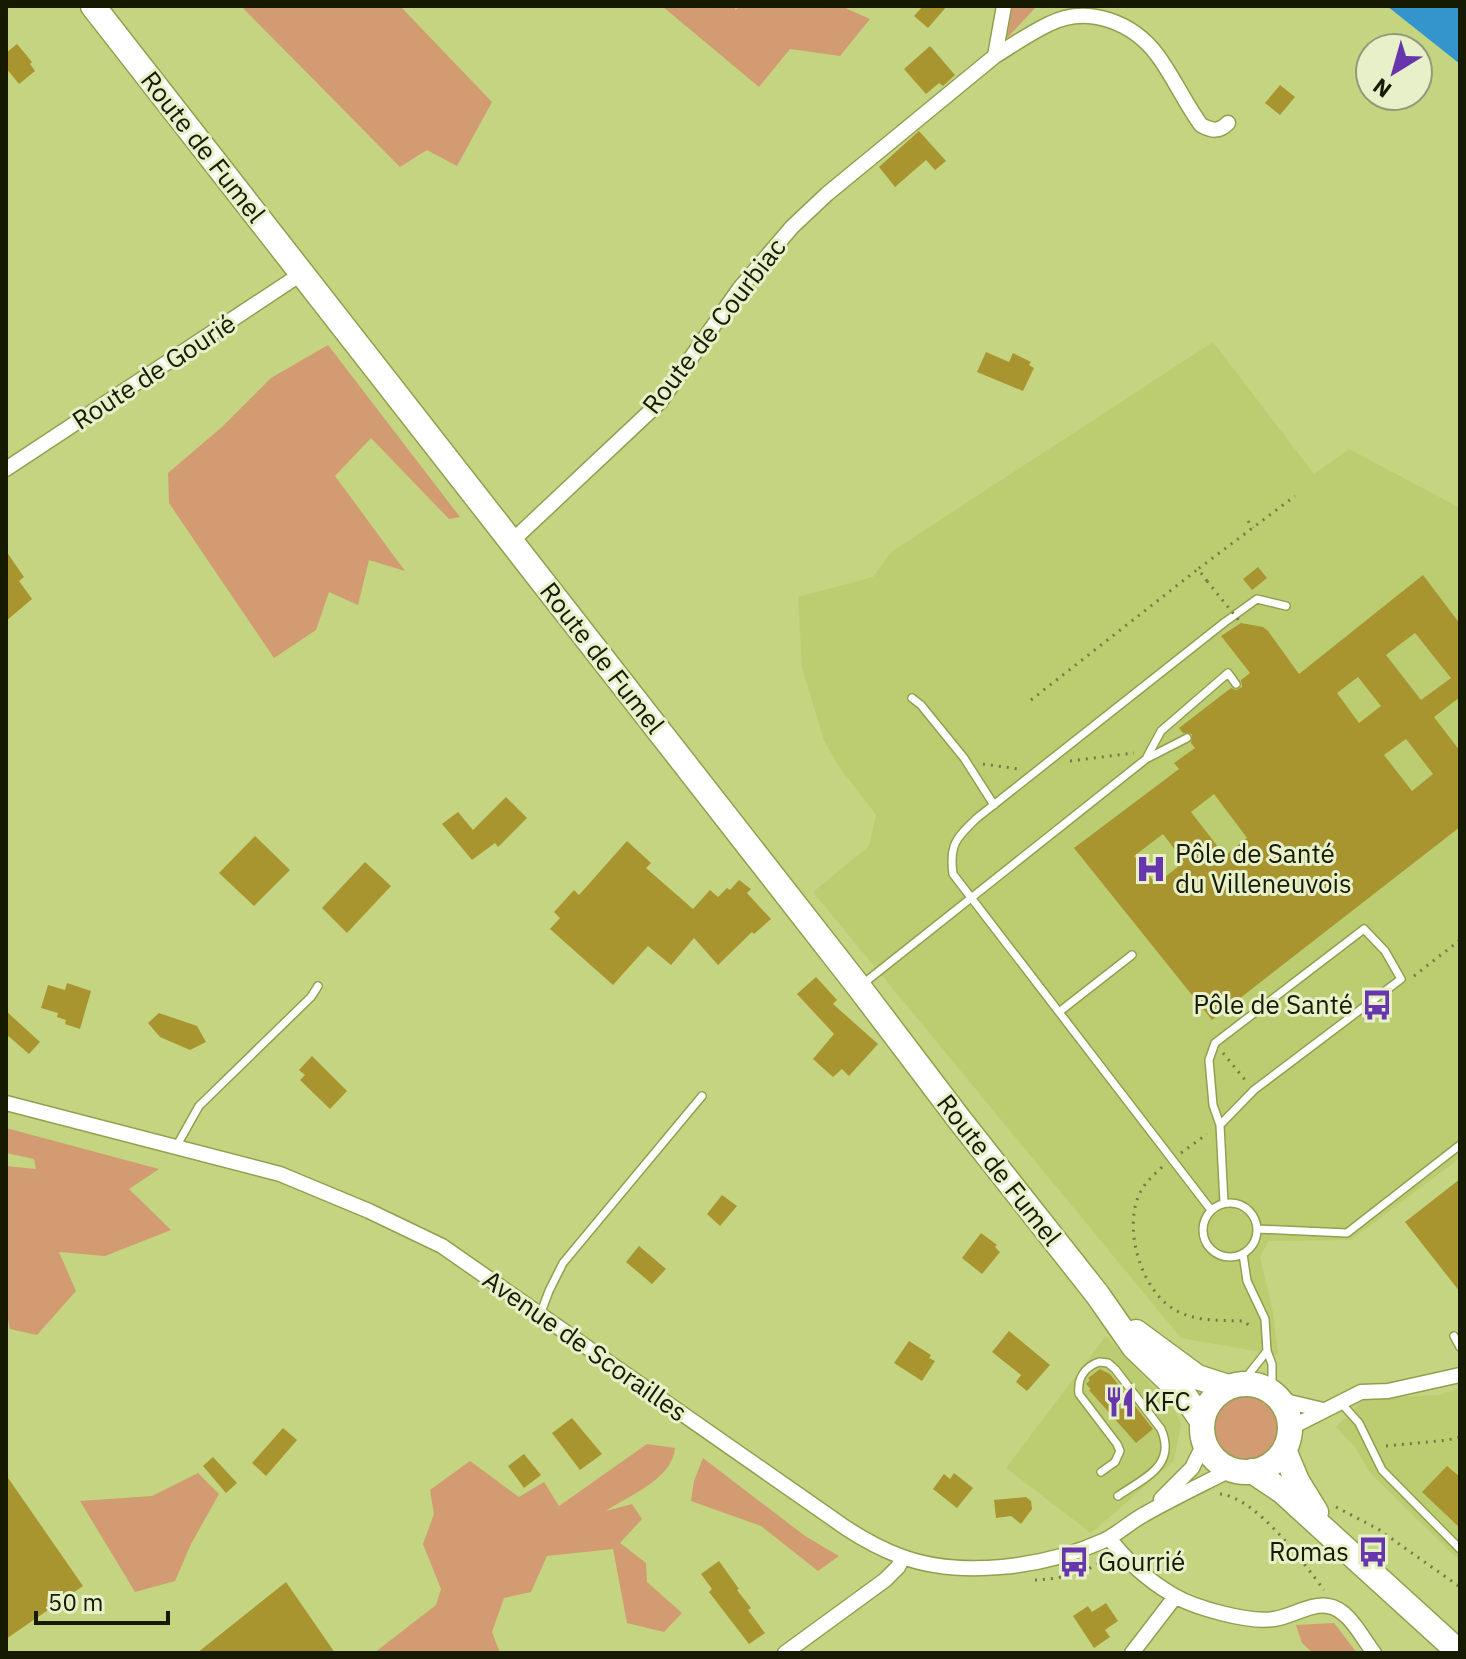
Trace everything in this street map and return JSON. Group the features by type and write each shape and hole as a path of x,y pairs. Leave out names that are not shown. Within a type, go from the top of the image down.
{"main road":[{"name":"Route de Fumel","path":"93,6 859,987 1134,1347 1185,1396 1204,1432"},
{"name":"Route de Fumel","path":"1109,1312 1197,1377 1234,1386"},
{"path":"1334,1537 1297,1481 1287,1439 1288,1414 1276,1396 1263,1387 1234,1386 1215,1396 1207,1407 1204,1432 1213,1457 1282,1491 1460,1653"},
{"path":"1242,1470 1271,1464 1287,1439"}],"street":[{"path":"995,56 1004,6"},
{"name":"Route de Courbiac","path":"511,542 660,402 740,288 792,227 827,194 995,56 1050,23 1068,17 1095,16 1129,27 1146,41 1201,125 1217,130 1228,123"},
{"name":"Route de Gourié","path":"6,469 301,274"},
{"name":"Avenue de Scorailles","path":"6,1103 280,1174 442,1246 846,1528 870,1543 903,1557 955,1566 1031,1565 1114,1543 1177,1486 1192,1468 1204,1432"},
{"path":"1287,1439 1323,1410 1361,1392 1388,1391 1460,1375"},
{"path":"1276,1396 1323,1410"},
{"name":"Avenue de Scorailles","path":"1143,1515 1242,1470"},
{"path":"1114,1543 1138,1569 1175,1597 1226,1614 1259,1621 1278,1619 1327,1605 1337,1609 1345,1614 1374,1653"},
{"path":"785,1653 885,1580 903,1557"},
{"path":"1132,1653 1175,1597"}],"lane":[{"path":"1211,1210 953,874 950,854 961,833 994,805 1257,599 1286,606"},
{"path":"1146,759 1161,731 1228,673 1236,684"},
{"path":"912,698 964,758 994,805"},
{"path":"859,987 1146,759 1187,738"},
{"path":"1220,1125 1254,1090 1401,979 1385,951 1364,929 1215,1043 1209,1060 1213,1105 1220,1125 1224,1203"},
{"path":"1059,1012 1132,955"},
{"path":"176,1147 199,1106 311,997 318,986"},
{"path":"540,1315 563,1263 702,1096"},
{"path":"1257,1229 1347,1233 1460,1145"},
{"path":"1224,1203 1240,1204 1252,1214 1257,1229 1254,1243 1243,1254 1226,1257 1211,1249 1206,1242 1203,1225 1211,1210 1224,1203"},
{"path":"1243,1254 1247,1281 1265,1319 1267,1351 1276,1396"},
{"path":"1454,1336 1460,1347"},
{"path":"1234,1386 1267,1351"},
{"path":"1101,1472 1115,1462 1120,1451 1079,1394 1078,1388 1083,1372 1099,1362 1108,1363 1115,1369 1161,1429 1165,1440 1163,1462 1118,1496"},
{"path":"1341,1403 1359,1423 1382,1470 1460,1549"}],"path":[{"path":"1031,700 1108,636 1295,496"},
{"path":"1248,521 1253,528"},
{"path":"1198,569 1241,623"},
{"path":"1215,1043 1254,1090"},
{"path":"1220,1125 1145,1182 1137,1199 1134,1226 1142,1274 1156,1292 1175,1310 1200,1319 1244,1321 1252,1328 1258,1360"},
{"path":"1370,1446 1402,1446 1460,1437"},
{"path":"1218,1494 1231,1495 1251,1508 1274,1530 1337,1609"},
{"path":"1317,1513 1338,1507 1378,1529 1460,1587"},
{"path":"1033,1580 1058,1579 1099,1564 1114,1543"}],"shaded area":[{"path":"241,6 400,6 492,102 457,166 427,150 400,167"},
{"path":"662,6 736,6 735,10 741,6 841,6 870,19 840,56 790,49 759,87"},
{"path":"1012,6 1037,6 1007,38"},
{"name":"Pôle de Santé du Villeneuvois","path":"1213,342 1314,474 1349,449 1460,508 1460,1158 1351,1240 1269,1241 1260,1257 1273,1312 1278,1355 1181,1338 813,892 869,846 876,815 837,764 824,740 802,668 798,597 873,577 891,552"},
{"path":"328,345 460,517 449,519 371,438 335,476 405,571 369,560 358,605 329,592 316,630 274,658 169,503 168,473 222,427 271,378"},
{"path":"6,1128 159,1169 129,1189 171,1230 105,1256 59,1252 76,1291 37,1335 10,1329 6,1309 6,1166 36,1169 34,1159 6,1153"},
{"path":"1106,1336 1176,1412 1181,1424 1174,1461 1091,1533 1006,1468"},
{"path":"1460,1388 1460,1561 1370,1473 1355,1447 1336,1427 1365,1398 1439,1395"},
{"path":"1241,1395 1253,1395 1270,1404 1277,1415 1277,1439 1270,1450 1253,1459 1241,1459 1229,1454 1220,1445 1215,1433 1215,1421 1220,1409 1229,1400"},
{"path":"647,1444 675,1448 666,1469 648,1486 606,1511 632,1504 642,1519 620,1543 646,1563 647,1582 682,1613 664,1632 627,1623 613,1549 547,1556 531,1592 504,1598 492,1632 500,1653 374,1653 436,1605 441,1589 423,1544 434,1514 430,1490 470,1461 519,1497 544,1482 559,1506"},
{"path":"703,1458 805,1536 839,1556 818,1571 761,1526 691,1501 694,1481"},
{"path":"198,1473 219,1494 191,1544 175,1581 135,1592 80,1501 152,1496"},
{"path":"1334,1623 1357,1653 1313,1653 1302,1643 1296,1625"}],"water":[{"path":"1387,6 1460,6 1460,64 1434,43 1434,32 1420,32"}],"building":[{"path":"923,6 947,6 928,28 914,16"},
{"path":"17,44 32,62 30,64 35,71 19,84 6,68 6,53"},
{"path":"930,46 955,75 943,86 939,83 926,94 904,69"},
{"path":"1280,85 1295,97 1280,115 1265,103"},
{"path":"919,131 946,161 935,170 926,160 895,187 879,167"},
{"path":"986,352 1009,362 1013,353 1031,362 1029,365 1034,368 1023,391 977,372"},
{"path":"6,551 24,577 19,581 32,599 6,621"},
{"path":"1258,567 1267,578 1252,590 1243,579"},
{"name":"Pôle de Santé du Villeneuvois","path":"1423,575 1460,624 1460,697 1434,717 1460,751 1460,827 1212,1020 1074,848 1179,769 1174,763 1195,748 1191,743 1192,734 1183,733 1179,728 1231,688 1236,690 1242,687 1241,680 1250,673 1221,636 1241,623 1263,627 1299,674","holes":["1415,633 1451,678 1421,700 1386,655","1358,677 1381,706 1359,723 1337,693","1406,739 1433,774 1412,791 1384,755","1214,794 1247,838 1225,856 1191,812","1163,834 1184,862 1156,884 1134,856"]},
{"path":"506,797 527,818 498,847 495,843 472,860 442,824 458,812 473,830"},
{"path":"255,836 290,870 254,906 219,873"},
{"path":"627,841 651,863 646,868 693,909 710,890 718,897 739,880 751,889 747,893 771,919 754,934 752,932 718,965 694,938 671,965 648,946 613,985 550,929 560,918 554,912 574,890 579,895"},
{"path":"365,862 391,886 347,933 322,908"},
{"path":"816,977 837,1000 833,1004 878,1044 849,1076 842,1069 833,1077 813,1059 834,1034 797,994"},
{"path":"67,983 91,991 80,1029 65,1024 66,1020 57,1017 58,1013 41,1008 48,985 65,990"},
{"path":"6,1011 40,1042 29,1054 6,1034"},
{"path":"159,1013 197,1026 206,1042 190,1050 160,1037 148,1023"},
{"path":"312,1056 347,1091 330,1109 300,1080 305,1075 299,1070"},
{"path":"1460,1179 1460,1292 1405,1222"},
{"path":"722,1195 737,1206 720,1226 707,1214"},
{"path":"981,1233 997,1245 995,1247 1000,1252 982,1274 962,1258"},
{"path":"639,1246 666,1269 652,1284 626,1262"},
{"path":"1009,1331 1050,1365 1027,1391 1016,1382 1021,1375 992,1352"},
{"path":"909,1341 935,1361 922,1381 894,1363"},
{"name":"KFC","path":"1100,1369 1110,1374 1153,1429 1136,1443 1086,1384 1090,1380 1088,1378"},
{"path":"572,1418 602,1454 580,1470 552,1433"},
{"path":"283,1428 297,1440 266,1476 252,1463"},
{"path":"524,1454 541,1475 524,1488 508,1466"},
{"path":"213,1457 237,1483 226,1493 203,1466"},
{"path":"1447,1466 1460,1477 1460,1528 1422,1492"},
{"path":"954,1473 973,1488 957,1508 933,1489 944,1474 950,1479"},
{"path":"6,1475 83,1586 6,1639"},
{"path":"1026,1497 1031,1501 1032,1509 1021,1524 1011,1516 996,1518 994,1500"},
{"path":"719,1561 765,1633 749,1644 709,1592 712,1589 701,1574"},
{"path":"286,1582 335,1653 197,1653"},
{"path":"1106,1603 1118,1621 1105,1630 1110,1637 1094,1648 1073,1616 1088,1606 1092,1612"}],"place":[{"name":"Pôle de Santé du Villeneuvois","path":"1151,869"},
{"name":"Pôle de Santé","path":"1377,1005"},
{"name":"KFC","path":"1120,1402"},
{"name":"Romas","path":"1373,1552"},
{"name":"Gourrié","path":"1074,1562"}]}
